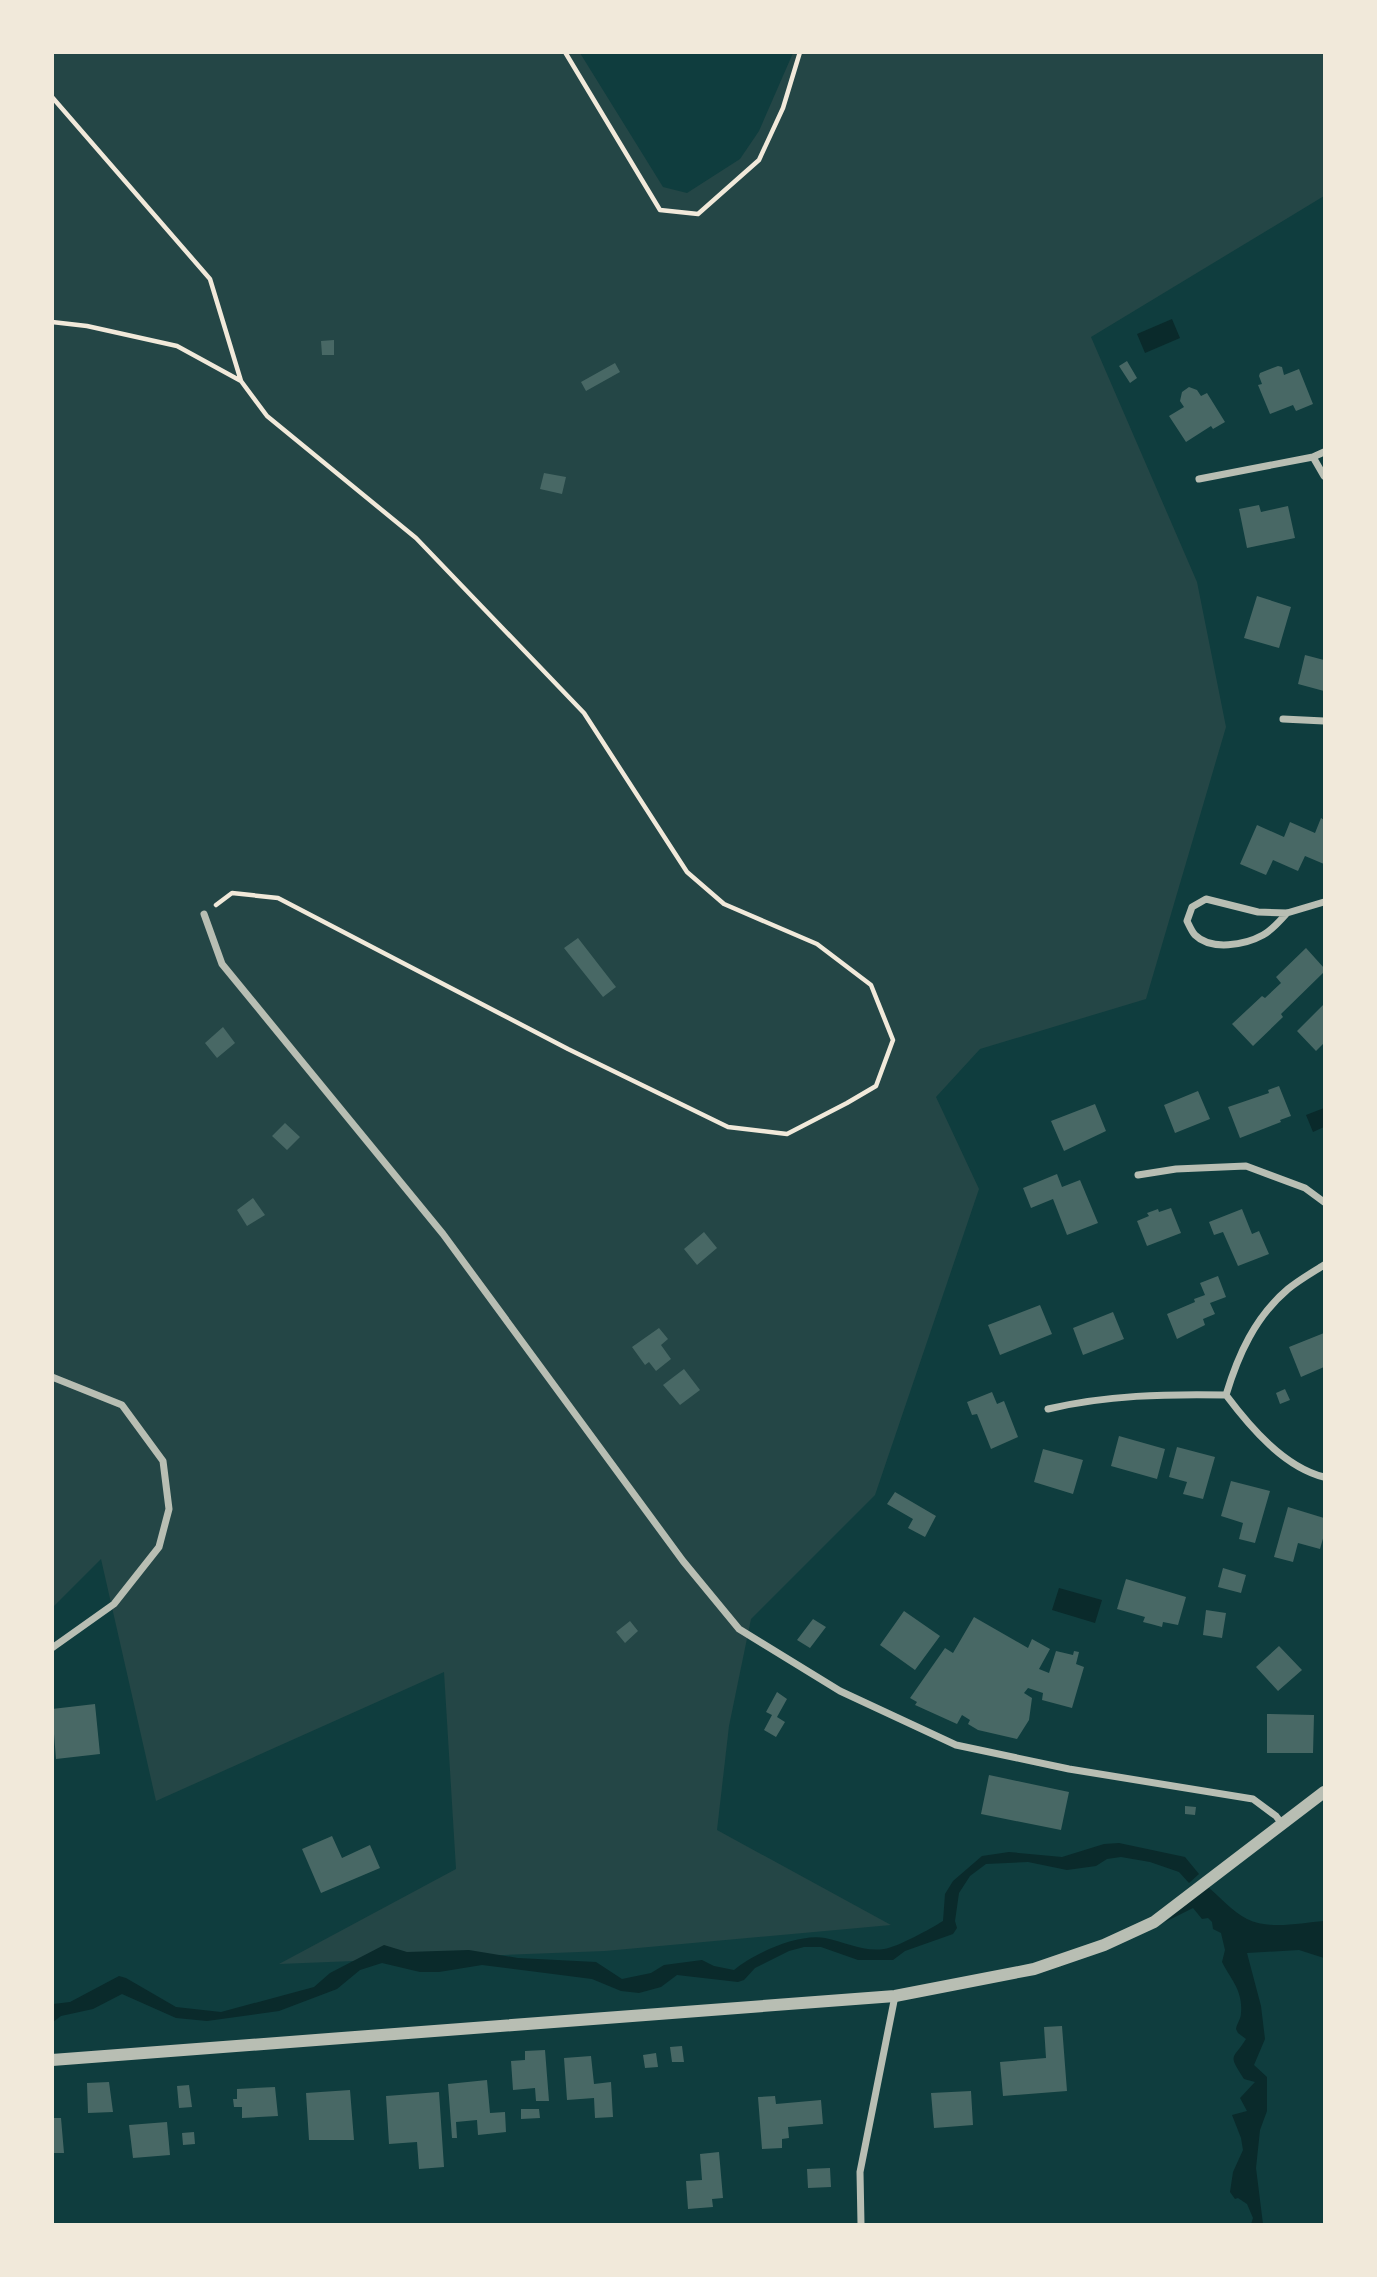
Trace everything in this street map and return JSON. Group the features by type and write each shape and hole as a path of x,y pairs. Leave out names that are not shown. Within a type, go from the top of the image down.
{"street":[{"path":"1199,479 1313,457 1325,452"},
{"path":"1313,457 1325,476"},
{"path":"1283,719 1325,721"},
{"path":"1287,913 1262,936 1231,944 1214,944 1195,936 1187,921 1192,907 1206,899 1258,912 1287,913 1325,902"},
{"path":"204,914 222,964 443,1234 683,1561 739,1629 840,1691 956,1745 1069,1769 1253,1799 1276,1816 1283,1825"},
{"path":"1138,1175 1176,1169 1246,1166 1305,1188 1325,1202"},
{"path":"1226,1395 1236,1362 1257,1322 1288,1289 1325,1265"},
{"path":"52,1377 122,1405 163,1461 169,1508 159,1547 114,1604 52,1648"},
{"path":"1048,1409 1088,1400 1152,1395 1226,1395"},
{"path":"1226,1395 1246,1422 1290,1461 1325,1477"},
{"path":"52,2060 895,1996 1034,1969 1104,1945 1154,1922 1325,1792"},
{"path":"861,2224 860,2172 895,1996"}],"path":[{"path":"565,52 660,210 698,214 759,160 783,108 800,52"},
{"path":"52,97 210,279 242,381 267,415 416,538 584,713 687,872 724,904 817,944 870,985 893,1040 876,1086 847,1103 787,1134 728,1127 568,1049 278,898 232,893 204,914"},
{"path":"52,322 87,326 177,346 242,381"}],"shaded area":[{"path":"53,53 580,53 663,187 687,193 740,159 759,131 793,53 1324,53 1324,196 1091,337 1197,582 1226,727 1146,999 980,1049 936,1097 979,1189 875,1495 751,1619 729,1726 717,1830 891,1925 605,1951 279,1964 456,1869 444,1672 156,1801 101,1559 53,1607"},
{"path":"1172,319 1180,338 1145,353 1137,334"},
{"path":"1324,1108 1324,1127 1313,1132 1306,1115"},
{"path":"1059,1588 1102,1600 1095,1623 1052,1610"},
{"path":"1119,1843 1185,1857 1199,1874 1189,1883 1179,1872 1150,1862 1121,1857 1107,1859 1096,1866 1067,1870 1028,1862 986,1864 970,1876 959,1893 955,1921 957,1928 953,1934 905,1951 893,1960 858,1960 821,1947 804,1947 789,1951 755,1968 744,1980 738,1982 677,1975 661,1987 639,1993 621,1991 592,1979 482,1965 439,1972 420,1972 382,1963 360,1970 337,1989 279,2011 207,2021 176,2018 122,1994 93,2009 61,2016 53,2022 53,2004 70,2002 119,1976 176,2007 221,2012 314,1987 330,1973 384,1945 407,1952 469,1950 518,1958 596,1962 622,1979 651,1973 664,1965 702,1960 714,1966 734,1970 765,1951 803,1938 825,1938 876,1950 890,1948 943,1921 945,1894 953,1881 982,1856 1009,1852 1062,1857 1104,1844"},
{"path":"1208,1887 1237,1912 1256,1922 1285,1925 1324,1921 1324,1958 1299,1950 1247,1953 1261,2006 1265,2039 1254,2065 1267,2077 1267,2111 1260,2130 1256,2168 1263,2224 1251,2224 1253,2218 1247,2204 1235,2199 1230,2192 1233,2172 1243,2150 1232,2115 1247,2111 1240,2098 1255,2082 1244,2079 1235,2065 1235,2054 1246,2039 1236,2029 1241,2015 1240,1998 1222,1962 1225,1950 1221,1933 1213,1929 1208,1918 1202,1919 1193,1908 1165,1922"}],"building":[{"path":"334,340 334,355 322,355 321,341"},
{"path":"1127,361 1137,378 1130,383 1119,366"},
{"path":"615,363 620,372 586,391 581,382"},
{"path":"1282,367 1284,375 1299,369 1313,404 1296,411 1293,405 1270,414 1258,385 1262,384 1259,376 1260,373"},
{"path":"1189,387 1197,390 1201,396 1207,393 1225,422 1213,429 1211,426 1186,442 1169,416 1184,407 1180,401 1182,392"},
{"path":"544,473 566,477 562,494 540,489"},
{"path":"1259,505 1261,512 1288,506 1295,538 1247,548 1239,509"},
{"path":"1257,596 1291,607 1279,648 1244,638"},
{"path":"1305,655 1324,660 1324,691 1298,684"},
{"path":"1321,818 1324,820 1324,864 1305,856 1298,871 1273,860 1266,875 1240,864 1257,825 1284,837 1290,822 1315,833"},
{"path":"578,938 616,987 603,997 564,948"},
{"path":"1306,948 1324,968 1324,972 1253,1046 1232,1024 1262,996 1265,998 1281,983 1276,977"},
{"path":"1324,1004 1324,1043 1316,1051 1297,1031"},
{"path":"223,1027 235,1043 217,1058 205,1043"},
{"path":"1279,1086 1291,1116 1240,1138 1228,1107 1269,1093 1268,1090"},
{"path":"1198,1091 1210,1119 1175,1133 1164,1105"},
{"path":"1095,1104 1106,1131 1064,1151 1051,1121"},
{"path":"285,1123 300,1137 287,1150 272,1136"},
{"path":"1057,1174 1062,1187 1080,1180 1098,1223 1067,1235 1053,1199 1031,1208 1023,1188"},
{"path":"253,1198 265,1215 247,1226 237,1210"},
{"path":"1171,1208 1181,1233 1147,1246 1137,1221 1149,1216 1147,1213"},
{"path":"1242,1209 1252,1234 1259,1231 1269,1254 1238,1266 1223,1232 1214,1235 1209,1222"},
{"path":"704,1232 717,1248 697,1265 684,1249"},
{"path":"1218,1276 1226,1297 1210,1303 1215,1314 1203,1319 1205,1325 1177,1339 1167,1314 1205,1295 1200,1283"},
{"path":"1040,1305 1052,1334 1000,1355 988,1325"},
{"path":"1113,1312 1124,1339 1083,1355 1073,1328"},
{"path":"659,1328 668,1339 661,1345 671,1359 656,1371 649,1362 645,1365 632,1347"},
{"path":"1324,1333 1324,1367 1301,1377 1289,1347"},
{"path":"684,1369 700,1390 680,1405 663,1385"},
{"path":"1285,1389 1290,1400 1280,1404 1276,1393"},
{"path":"992,1392 997,1404 1004,1401 1018,1437 991,1449 977,1414 972,1415 967,1402"},
{"path":"1119,1436 1165,1449 1157,1479 1111,1466"},
{"path":"1177,1447 1215,1457 1203,1499 1183,1494 1187,1482 1169,1477"},
{"path":"1043,1449 1083,1460 1073,1494 1034,1482"},
{"path":"1231,1481 1270,1491 1255,1543 1239,1539 1243,1523 1221,1516"},
{"path":"895,1492 936,1516 925,1537 908,1528 913,1519 887,1504"},
{"path":"1288,1507 1324,1518 1324,1535 1320,1549 1298,1543 1293,1562 1274,1557"},
{"path":"1223,1568 1246,1575 1241,1593 1218,1587"},
{"path":"1126,1579 1186,1597 1178,1625 1163,1622 1162,1627 1143,1622 1145,1617 1117,1609"},
{"path":"1206,1610 1226,1613 1222,1638 1203,1635"},
{"path":"904,1611 940,1636 915,1670 880,1645"},
{"path":"974,1617 1028,1648 1032,1639 1050,1649 1039,1669 1049,1673 1056,1651 1073,1655 1074,1651 1079,1652 1076,1664 1084,1667 1072,1708 1042,1700 1043,1693 1028,1688 1024,1693 1032,1698 1029,1720 1017,1739 978,1730 968,1724 970,1720 962,1715 957,1724 915,1705 917,1702 910,1698 945,1648 953,1653"},
{"path":"813,1619 826,1627 810,1648 797,1640"},
{"path":"630,1621 638,1631 625,1643 616,1632"},
{"path":"1279,1646 1302,1670 1278,1691 1256,1667"},
{"path":"777,1692 787,1699 777,1717 785,1722 776,1737 764,1730 772,1715 766,1712"},
{"path":"95,1704 100,1754 56,1759 52,1709"},
{"path":"1267,1714 1314,1715 1313,1753 1267,1753"},
{"path":"989,1775 1069,1792 1061,1830 981,1814"},
{"path":"1185,1806 1196,1807 1195,1815 1185,1814"},
{"path":"332,1836 342,1858 370,1845 380,1868 321,1893 302,1849"},
{"path":"1062,2026 1067,2091 1003,2096 1000,2062 1046,2058 1044,2027"},
{"path":"682,2046 684,2062 672,2062 670,2047"},
{"path":"545,2050 549,2101 536,2101 535,2088 513,2090 511,2061 525,2060 525,2051"},
{"path":"656,2053 658,2067 645,2068 643,2055"},
{"path":"591,2056 594,2084 611,2082 613,2117 595,2118 594,2098 567,2100 564,2058"},
{"path":"487,2080 490,2113 505,2112 506,2132 478,2135 477,2120 456,2122 457,2138 452,2138 448,2084"},
{"path":"109,2082 113,2112 88,2113 87,2083"},
{"path":"189,2085 192,2107 179,2108 177,2086"},
{"path":"275,2087 278,2116 242,2118 242,2107 234,2107 233,2099 237,2099 237,2089"},
{"path":"350,2090 354,2140 309,2140 306,2093"},
{"path":"971,2091 973,2125 934,2128 931,2093"},
{"path":"439,2092 444,2167 419,2169 417,2142 389,2144 386,2096"},
{"path":"775,2096 776,2104 821,2100 823,2124 788,2127 789,2138 782,2139 782,2148 762,2149 758,2097"},
{"path":"521,2109 539,2109 540,2118 521,2119"},
{"path":"52,2118 61,2118 64,2153 52,2153"},
{"path":"167,2122 170,2155 133,2158 129,2125"},
{"path":"194,2132 195,2144 183,2145 182,2133"},
{"path":"719,2152 723,2198 712,2199 713,2207 688,2209 686,2181 702,2180 700,2154"},
{"path":"830,2168 831,2187 808,2188 807,2169"}]}
